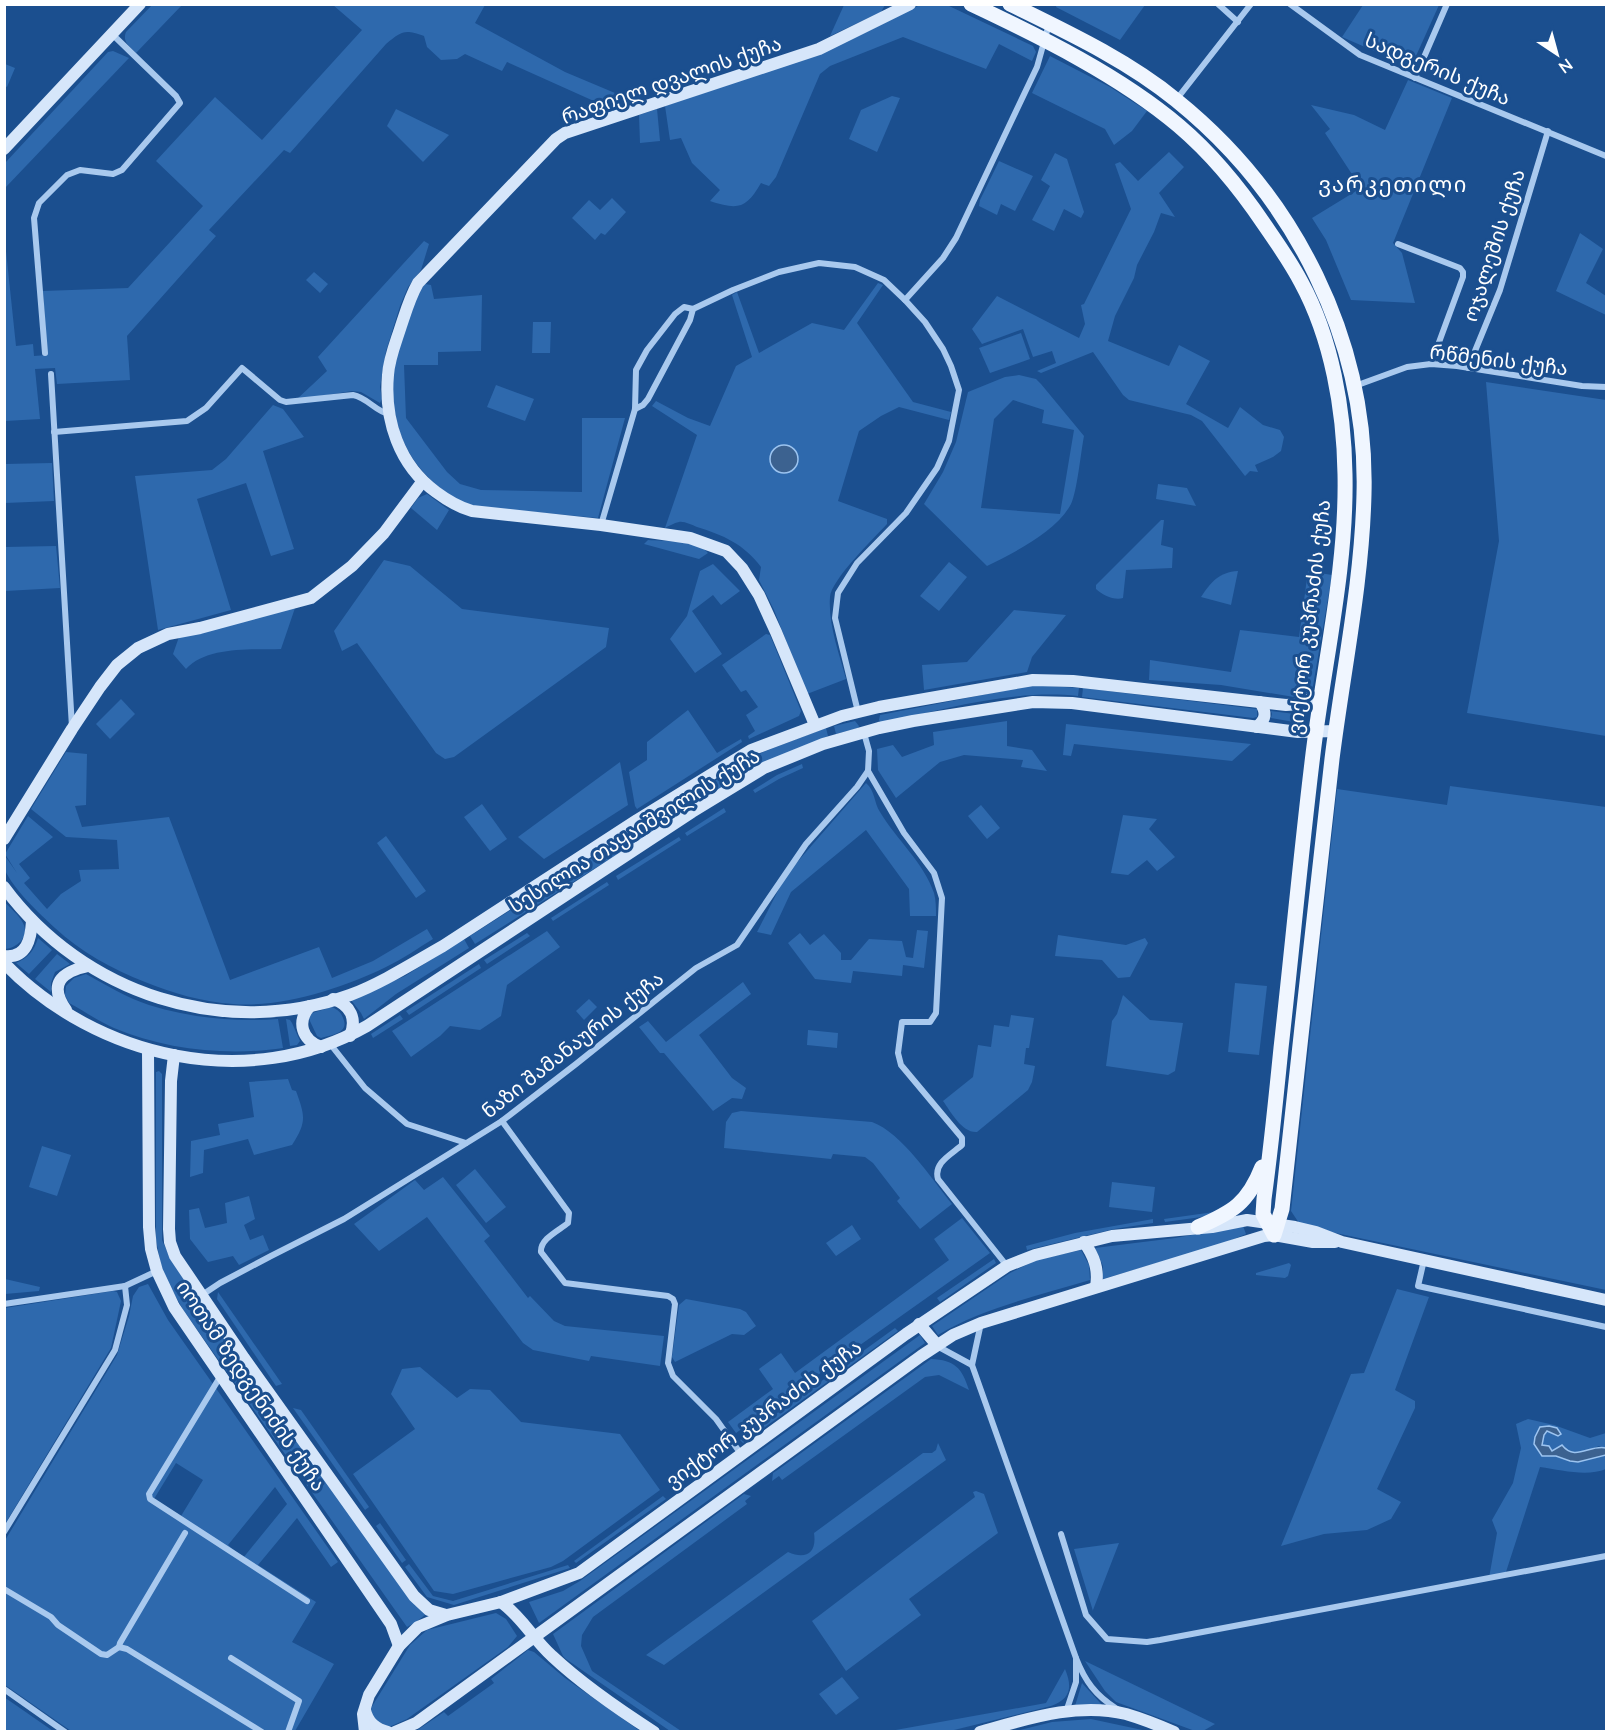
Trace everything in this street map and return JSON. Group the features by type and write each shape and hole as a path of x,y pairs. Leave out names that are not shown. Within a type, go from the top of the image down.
{"main road":[{"path":"4,149 140,4"},
{"path":"887,16 895,4"},
{"name":"რაფიელ დვალის ქუჩა","path":"815,725 759,595 742,568 726,551 690,538 601,525 472,511 456,506 422,482 399,450 388,414 388,374 392,353 418,283 556,139 565,133 810,52 910,4"},
{"name":"ვიქტორ კუპრაძის ქუჩა","path":"971,4 1044,40 1127,89 1176,123 1230,176 1287,256 1303,285 1318,320 1328,355 1343,435 1345,508 1316,733 1264,1198 1263,1214 1273,1227"},
{"path":"1010,4 1137,73 1176,100 1242,164 1277,208 1319,279 1337,324 1355,387 1364,458 1361,554 1336,731 1290,1140 1273,1227"},
{"path":"1127,89 1137,73"},
{"path":"1230,176 1242,164"},
{"path":"4,839 72,729 117,665 138,648 168,634 251,615 313,596 352,566 384,533 422,482"},
{"path":"1337,583 1355,589"},
{"name":"სესილია თაყაიშვილის ქუჩა","path":"4,887 32,921 88,966 145,994 196,1007 223,1011 280,1012 310,1006 370,986 443,946 663,803 751,750 815,725 879,707 1033,680 1073,681 1286,705 1300,704 1321,694"},
{"name":"სესილია თაყაიშვილის ქუჩა","path":"4,963 25,983 68,1013 99,1030 148,1050 200,1060 240,1062 278,1058 326,1046 350,1036 387,1014 477,952 702,806 764,768 823,744 879,728 1034,702 1072,703 1316,733 1336,731"},
{"path":"1257,727 1265,717 1264,708 1260,702"},
{"path":"879,707 872,718 879,728"},
{"path":"858,712 864,732"},
{"path":"691,786 686,792 686,801 693,806 702,806"},
{"path":"663,803 676,812 675,823"},
{"path":"4,956 18,955 27,946 31,936 32,921"},
{"path":"68,1013 57,994 60,981 69,972 88,966"},
{"path":"333,999 351,1011 354,1024 350,1036"},
{"path":"310,1006 305,1011 302,1020 305,1037 313,1044 326,1046"},
{"name":"იოთამ ზედგენიძის ქუჩა","path":"148,1050 149,1227 156,1271 174,1307 220,1377 384,1614 396,1634 399,1646"},
{"name":"იოთამ ზედგენიძის ქუჩა","path":"174,1055 171,1093 170,1242 175,1256 244,1358 414,1596 429,1610 447,1615"},
{"path":"1198,1227 1230,1213 1242,1203 1255,1184 1271,1144"},
{"name":"ვიქტორ კუპრაძის ქუჩა","path":"364,1706 399,1646 418,1627 447,1615 501,1602 579,1573 919,1324 1007,1266 1035,1255 1112,1236 1247,1220 1273,1227"},
{"path":"395,1731 411,1727 937,1345 981,1323 1251,1240 1273,1227 1316,1232 1342,1242 1606,1300"},
{"path":"1084,1242 1095,1263 1096,1287"},
{"path":"919,1324 937,1345"},
{"path":"501,1602 517,1616 554,1658 580,1680 617,1709 654,1731"},
{"path":"364,1706 362,1721 364,1731"},
{"path":"364,1706 365,1713 372,1724 378,1729 388,1731"},
{"path":"980,1731 1029,1718 1066,1712 1104,1711 1125,1714 1174,1731"}],"street":[{"path":"1218,4 1238,22"},
{"path":"1176,100 1251,4"},
{"name":"სადგერის ქუჩა","path":"1290,4 1360,55 1606,156"},
{"path":"1415,78 1447,4"},
{"path":"904,300 943,258 956,238 1037,67 1050,24"},
{"path":"45,353 34,218 39,202 74,171 112,174 122,170 180,103 176,96 112,34"},
{"name":"ოჯალეშის ქუჩა","path":"1468,368 1500,290 1548,131"},
{"path":"1398,244 1460,268 1463,272 1431,364"},
{"path":"601,525 635,409 636,370 646,350 675,314 684,307 693,309 779,272 819,263 855,267 884,280 925,322 943,349 959,390 949,441 923,492 906,513 857,563 838,593 835,618 858,712"},
{"path":"635,409 648,399 690,320 693,309"},
{"name":"რწმენის ქუჩა","path":"1355,387 1407,367 1431,364 1582,386 1606,387"},
{"path":"54,432 187,421 206,408 242,368 280,400 286,402 353,395 362,397 388,414"},
{"path":"51,374 72,729"},
{"path":"864,732 869,751 868,771 904,833 934,873 942,898 936,1013 930,1022 902,1022 898,1059 962,1138 962,1145 936,1170 938,1179 1007,1266"},
{"name":"ნაზი შამანაურის ქუჩა","path":"202,1295 315,1232 344,1220 501,1121 583,1059 696,968 737,945 806,844 857,787 868,771"},
{"path":"326,1046 366,1088 407,1124 466,1143"},
{"path":"501,1121 569,1214 568,1223 543,1242 541,1252 565,1283 668,1296 673,1299 675,1305 669,1369 673,1376 716,1419 741,1455"},
{"path":"1424,1260 1418,1286 1606,1327"},
{"path":"4,1304 125,1286 156,1271"},
{"path":"4,1532 115,1350 127,1305 125,1286"},
{"path":"981,1323 972,1365 1076,1658 1084,1679 1103,1701 1125,1714"},
{"path":"937,1345 972,1365"},
{"path":"220,1377 149,1494 150,1499 307,1601"},
{"path":"4,1589 51,1617 58,1625 101,1654 107,1655 119,1647 185,1533"},
{"path":"1061,1534 1086,1615 1107,1639 1135,1642 1160,1640 1606,1556"},
{"path":"119,1647 127,1649 262,1731"},
{"path":"231,1658 299,1701 288,1731"},
{"path":"1066,1712 1076,1682 1076,1658"},
{"path":"4,1689 65,1731"}],"shaded area":[{"path":"153,4 182,5 136,53 126,41 126,32"},
{"path":"1057,4 1145,5 1120,40 1056,7"},
{"path":"333,5 485,5 475,23 565,72 615,93 619,111 599,116 596,102 507,62 502,71 465,54 457,59 441,60 427,47 424,36 412,32 400,34 386,44 290,153 284,150 209,230 216,236 127,336 130,380 57,384 55,368 35,369 40,419 5,421 4,232 16,346 33,344 34,356 47,355 43,291 128,288 203,206 156,161 215,97 262,140 362,30"},
{"path":"844,5 885,5 881,12 830,36"},
{"path":"920,5 947,5 1033,46 1036,52 1032,61 999,44 986,69 903,37 830,66 820,74 776,177 769,186 761,183 751,198 740,205 728,206 710,201 720,190 692,163 681,138 670,140 665,106 815,55"},
{"path":"1363,5 1439,5 1411,67 1342,37"},
{"path":"113,51 129,58 5,188 5,163 108,52"},
{"path":"1050,56 1110,87 1147,111 1132,131 1114,145 1105,129 1032,93"},
{"path":"5,64 15,68 7,87 5,86"},
{"path":"1408,80 1452,98 1393,243 1402,253 1415,303 1351,300 1326,240 1312,218 1361,188 1325,133 1330,129 1311,105 1354,115 1385,130"},
{"path":"892,96 900,98 877,152 849,139 861,110"},
{"path":"396,109 449,135 423,162 387,126"},
{"path":"657,109 660,141 640,143 639,115"},
{"path":"1169,152 1184,167 1159,193 1175,217 1161,213 1137,265 1134,278 1115,316 1108,341 1169,366 1179,345 1210,361 1186,404 1228,428 1240,407 1263,425 1280,430 1284,437 1281,451 1255,465 1258,472 1250,471 1245,476 1202,421 1191,415 1129,400 1093,352 1041,373 1037,371 1056,363 1052,351 1033,357 1023,329 982,344 972,329 997,296 1079,338 1085,324 1081,305 1084,304 1131,209 1115,164 1120,162 1138,181"},
{"path":"1055,153 1067,159 1084,212 1081,218 1064,209 1054,231 1032,220 1050,186 1041,180"},
{"path":"999,161 1033,176 1015,211 1001,204 997,215 979,206"},
{"path":"612,198 626,212 605,235 601,233 595,240 572,218 589,200 600,210"},
{"path":"1580,233 1603,249 1586,283 1606,296 1606,315 1556,291"},
{"path":"424,241 429,244 421,270 408,287 386,351 380,387 382,399 380,403 361,392 352,391 296,400 327,371 318,357"},
{"path":"314,272 328,284 320,293 306,280"},
{"path":"878,283 883,285 857,323 913,402 951,412 949,420 899,407 859,431 838,501 887,519 887,524 845,570 830,597 832,628 846,679 807,694 774,610 759,580 761,567 740,546 716,533 683,522 665,528 697,435 652,406 656,401 688,418 710,426 736,366 752,357 732,295 737,292 759,353 812,323 844,330"},
{"path":"425,284 431,285 434,299 482,295 481,351 438,352 438,365 404,365 406,418 447,472 460,484 481,490 582,492 582,418 625,418 598,518 471,506 451,496 420,468 408,451 400,432 394,412 392,391 393,369 397,354 415,299"},
{"path":"533,322 551,322 550,353 532,353"},
{"path":"1021,333 1030,359 990,373 979,348"},
{"path":"1019,375 1036,379 1084,436 1075,490 1071,504 1064,514 1034,540 987,566 924,504 943,472 956,442 968,392 1005,377","holes":["1013,400 1044,410 1042,423 1074,430 1060,514 981,508 994,419"]},
{"path":"1486,382 1606,400 1606,736 1467,713 1499,541"},
{"path":"496,385 534,399 525,421 487,407"},
{"path":"273,405 283,409 304,437 263,451 294,549 271,556 246,483 197,499 231,610 158,630 135,476 212,470 226,459"},
{"path":"784,445 794,449 798,459 794,469 784,473 774,469 770,459 774,449"},
{"path":"52,463 54,501 5,503 5,464"},
{"path":"1158,484 1187,488 1196,506 1156,499"},
{"path":"427,494 449,510 437,530 411,508 418,498"},
{"path":"1161,520 1164,520 1161,545 1173,548 1172,568 1126,570 1123,598 1109,597 1096,589 1096,585"},
{"path":"648,540 689,543 708,553 699,559 644,544"},
{"path":"56,546 60,588 5,591 5,547"},
{"path":"384,560 410,566 462,609 609,628 606,647 454,757 445,759 436,753 357,643 342,651 334,631"},
{"path":"949,562 967,577 939,611 920,596"},
{"path":"713,564 740,591 721,605 713,595 692,611 722,654 695,673 670,639 687,616 700,571"},
{"path":"1238,571 1231,605 1201,597 1216,579 1226,573"},
{"path":"1308,571 1332,575 1313,686 1308,693 1294,697 1221,685 1149,680 1150,660 1231,672 1240,630 1299,637"},
{"path":"295,608 281,649 218,653 206,656 186,669 173,654 179,637"},
{"path":"1014,610 1066,615 1032,657 1027,672 924,690 922,665 967,662"},
{"path":"766,634 770,635 801,711 799,716 749,739 748,736 755,731 746,715 758,707 746,690 741,692 722,665"},
{"path":"1034,685 1079,688 1078,696 1029,695 1004,698 954,706 881,723 879,720 880,715"},
{"path":"1083,688 1257,709 1257,717 1082,697"},
{"path":"121,699 135,714 110,739 96,724"},
{"path":"688,710 717,753 741,739 742,742 637,809 629,772 647,760 647,742"},
{"path":"1271,711 1295,714 1294,722 1271,718"},
{"path":"855,721 858,728 836,734 834,726"},
{"path":"1007,721 1007,746 1032,750 1047,771 1021,767 1023,760 964,755 940,762 896,798 878,770 877,749 893,745 902,757 934,745 933,732"},
{"path":"1066,724 1251,744 1232,761 1074,744 1071,756 1063,755"},
{"path":"826,728 828,736 763,763 700,802 696,801 693,794 763,752"},
{"path":"66,752 87,754 86,805 75,806 82,827 169,817 230,980 319,947 332,978 373,961 427,929 433,939 369,975 312,995 272,1003 233,1004 199,999 155,986 109,966 75,945 55,928 20,893 5,870 5,856 17,873 5,854 28,816 53,837 19,864 30,878 24,883 47,909 61,894 81,881 79,870 119,869 117,840 66,837 31,809"},
{"path":"620,762 628,805 544,859 518,837"},
{"path":"802,764 803,768 755,793 753,790 777,775"},
{"path":"866,783 871,789 880,812 924,871 935,896 936,916 910,916 909,889 866,830 791,892 771,935 757,932 786,875"},
{"path":"1450,786 1606,807 1606,1290 1326,1231 1299,1223 1291,1211 1337,789 1447,805"},
{"path":"482,804 507,839 490,851 464,817"},
{"path":"981,805 1000,828 987,839 968,816"},
{"path":"724,808 726,812 687,836 685,833"},
{"path":"668,810 673,819 475,944 470,936"},
{"path":"1123,815 1157,819 1149,829 1175,857 1157,871 1147,860 1128,875 1111,873"},
{"path":"386,836 426,891 416,898 377,843"},
{"path":"679,837 681,840 618,880 616,876"},
{"path":"607,882 609,885 553,921 551,918"},
{"path":"4,901 17,914 25,928 21,941 5,949"},
{"path":"917,930 928,931 924,968 903,965 902,976 853,971 851,983 815,979 788,943 800,933 810,945 824,934 841,953 841,960 851,960 869,939 902,941 906,957 913,958"},
{"path":"547,931 560,947 507,985 501,1016 480,1030 450,1026 411,1057 392,1031"},
{"path":"527,933 530,936 487,964 484,960"},
{"path":"1058,935 1126,945 1145,938 1148,943 1130,977 1118,978 1102,960 1055,956"},
{"path":"38,938 52,950 29,974 16,963 30,954"},
{"path":"464,939 469,948 396,994 364,1019 351,1000 405,976"},
{"path":"57,954 70,964 55,972 51,992 35,979"},
{"path":"479,964 481,968 409,1015 406,1011"},
{"path":"86,974 133,999 180,1013 245,1020 278,1019 283,1048 219,1051 176,1046 134,1036 108,1025 69,1003 65,995 66,986 74,978"},
{"path":"743,982 751,994 699,1035 732,1078 746,1088 742,1099 732,1098 713,1111 639,1027 648,1021 666,1042"},
{"path":"1235,983 1267,986 1259,1055 1228,1052"},
{"path":"1123,995 1150,1020 1183,1023 1175,1071 1168,1075 1106,1066 1112,1021 1117,1014"},
{"path":"589,999 597,1007 584,1020 576,1011"},
{"path":"332,1007 341,1014 345,1023 344,1027 335,1034 321,1038 317,1036 309,1019 312,1013"},
{"path":"400,1015 403,1019 373,1038 371,1034"},
{"path":"1011,1015 1034,1018 1024,1064 1035,1066 1032,1082 1028,1090 977,1132 966,1129 957,1121 943,1101 973,1077 978,1045 991,1047 994,1025 1009,1027"},
{"path":"286,1019 292,1023 300,1041 297,1045 290,1046"},
{"path":"808,1030 838,1033 837,1048 807,1045"},
{"path":"159,1071 162,1074 162,1240 171,1260 197,1299 425,1615 407,1627 184,1311 163,1275 156,1240 156,1072"},
{"path":"288,1079 292,1090 296,1091 303,1113 300,1130 292,1145 254,1155 248,1139 204,1150 203,1173 190,1177 191,1141 220,1135 218,1124 254,1117 249,1082"},
{"path":"741,1111 872,1122 905,1146 952,1204 920,1229 897,1201 900,1198 873,1163 865,1157 833,1154 831,1159 724,1148 726,1122 732,1113"},
{"path":"42,1146 71,1155 57,1196 29,1187"},
{"path":"475,1169 506,1207 486,1223 456,1185"},
{"path":"443,1177 490,1236 484,1241 528,1298 530,1296 554,1321 565,1326 664,1336 660,1366 591,1356 589,1361 533,1350 523,1343 427,1217 379,1251 354,1224 415,1180 424,1190"},
{"path":"1112,1182 1155,1187 1152,1212 1109,1207"},
{"path":"249,1196 255,1219 244,1225 250,1240 263,1235 269,1250 239,1265 233,1256 208,1262 190,1239 189,1210 199,1208 205,1228 227,1223 225,1203"},
{"path":"1214,1212 1216,1215 1165,1222 1164,1219"},
{"path":"962,1218 990,1253 736,1433 728,1422 773,1389 759,1369 781,1353 795,1373 949,1260 934,1239"},
{"path":"1153,1219 1153,1223 1114,1229 1027,1250 1026,1246 1075,1233"},
{"path":"852,1225 861,1239 836,1256 826,1243"},
{"path":"1243,1226 1246,1234 1222,1244 1103,1279 1103,1266 1095,1248 1175,1238"},
{"path":"1081,1250 1089,1265 1090,1280 973,1317 938,1335 932,1326 1010,1273 1036,1260"},
{"path":"994,1259 996,1263 940,1302 937,1298"},
{"path":"1289,1263 1291,1265 1288,1276 1285,1278 1256,1275 1256,1273"},
{"path":"5,1279 40,1287 39,1291 5,1294"},
{"path":"148,1284 168,1320 338,1562 331,1567 297,1518 258,1565 316,1602 292,1642 334,1664 295,1731 71,1731 5,1685 4,1542 117,1355 133,1296 139,1287","holes":["176,1463 203,1480 181,1516 154,1499","275,1487 287,1504 243,1558 228,1545"]},
{"path":"1397,1289 1429,1297 1395,1390 1415,1401 1415,1408 1377,1489 1401,1502 1391,1519 1367,1530 1324,1534 1281,1546 1351,1374 1364,1373"},
{"path":"117,1292 121,1301 111,1348 5,1524 5,1308"},
{"path":"218,1292 282,1384 276,1386 217,1299"},
{"path":"686,1299 740,1309 746,1312 756,1326 744,1335 732,1334 675,1362 672,1357 679,1305"},
{"path":"895,1328 898,1331 743,1443 740,1440"},
{"path":"920,1335 925,1343 539,1623 529,1602 563,1591 580,1581"},
{"path":"931,1359 952,1363 960,1371 969,1390 939,1375 925,1377 782,1480 779,1476 772,1481 773,1473"},
{"path":"420,1367 457,1398 470,1389 490,1390 521,1422 620,1434 660,1490 563,1561 551,1567 453,1594 434,1591 353,1474 415,1429 391,1394 402,1369"},
{"path":"293,1408 301,1410 369,1507 365,1510"},
{"path":"1528,1419 1554,1425 1590,1438 1606,1433 1606,1448 1599,1446 1579,1454 1565,1449 1552,1451 1542,1446 1547,1431 1558,1436 1561,1434 1540,1427 1542,1456 1556,1456 1578,1462 1606,1455 1606,1469 1582,1473 1540,1467 1505,1575 1489,1578 1497,1533 1492,1520 1513,1483 1521,1448 1516,1424"},
{"path":"1540,1427 1557,1428 1561,1434 1558,1436 1547,1431 1544,1435 1542,1445 1549,1446 1552,1451 1562,1445 1572,1452 1600,1447 1606,1448 1606,1455 1578,1462 1556,1456 1542,1456 1534,1444 1535,1437"},
{"path":"938,1443 946,1460 664,1665 646,1655 788,1552 800,1555 809,1553 814,1546 814,1533 923,1453 932,1453 936,1450"},
{"path":"973,1492 984,1494 998,1533 909,1599 921,1615 846,1671 812,1621 975,1497"},
{"path":"744,1494 751,1496 745,1501 747,1504 593,1617 582,1635 581,1646 592,1671 681,1731 670,1731 566,1659 553,1634"},
{"path":"663,1496 666,1499 576,1563 574,1561"},
{"path":"380,1523 406,1560 402,1563 376,1526"},
{"path":"1119,1543 1093,1610 1093,1611 1074,1549"},
{"path":"409,1564 433,1596 453,1601 568,1565 570,1568 454,1605 427,1597 405,1567"},
{"path":"496,1613 506,1619 517,1636 508,1647 407,1719 389,1727 373,1719 371,1708 410,1645 427,1630"},
{"path":"528,1650 534,1652 565,1678 640,1731 416,1731 444,1712 448,1716 494,1683 491,1679"},
{"path":"1085,1661 1215,1724 1203,1731 1195,1731 1116,1702 1105,1691"},
{"path":"1065,1669 1069,1682 1068,1692 1062,1700 1051,1706 950,1731 890,1731 1046,1703"},
{"path":"842,1677 859,1698 836,1715 819,1694"},
{"path":"1082,1683 1103,1706 1075,1706"},
{"path":"4,1697 53,1731 5,1731"},
{"path":"1091,1719 1147,1731 1016,1731 1052,1722"}],"district":[{"name":"ვარკეთილი","path":"1393,183"}]}
